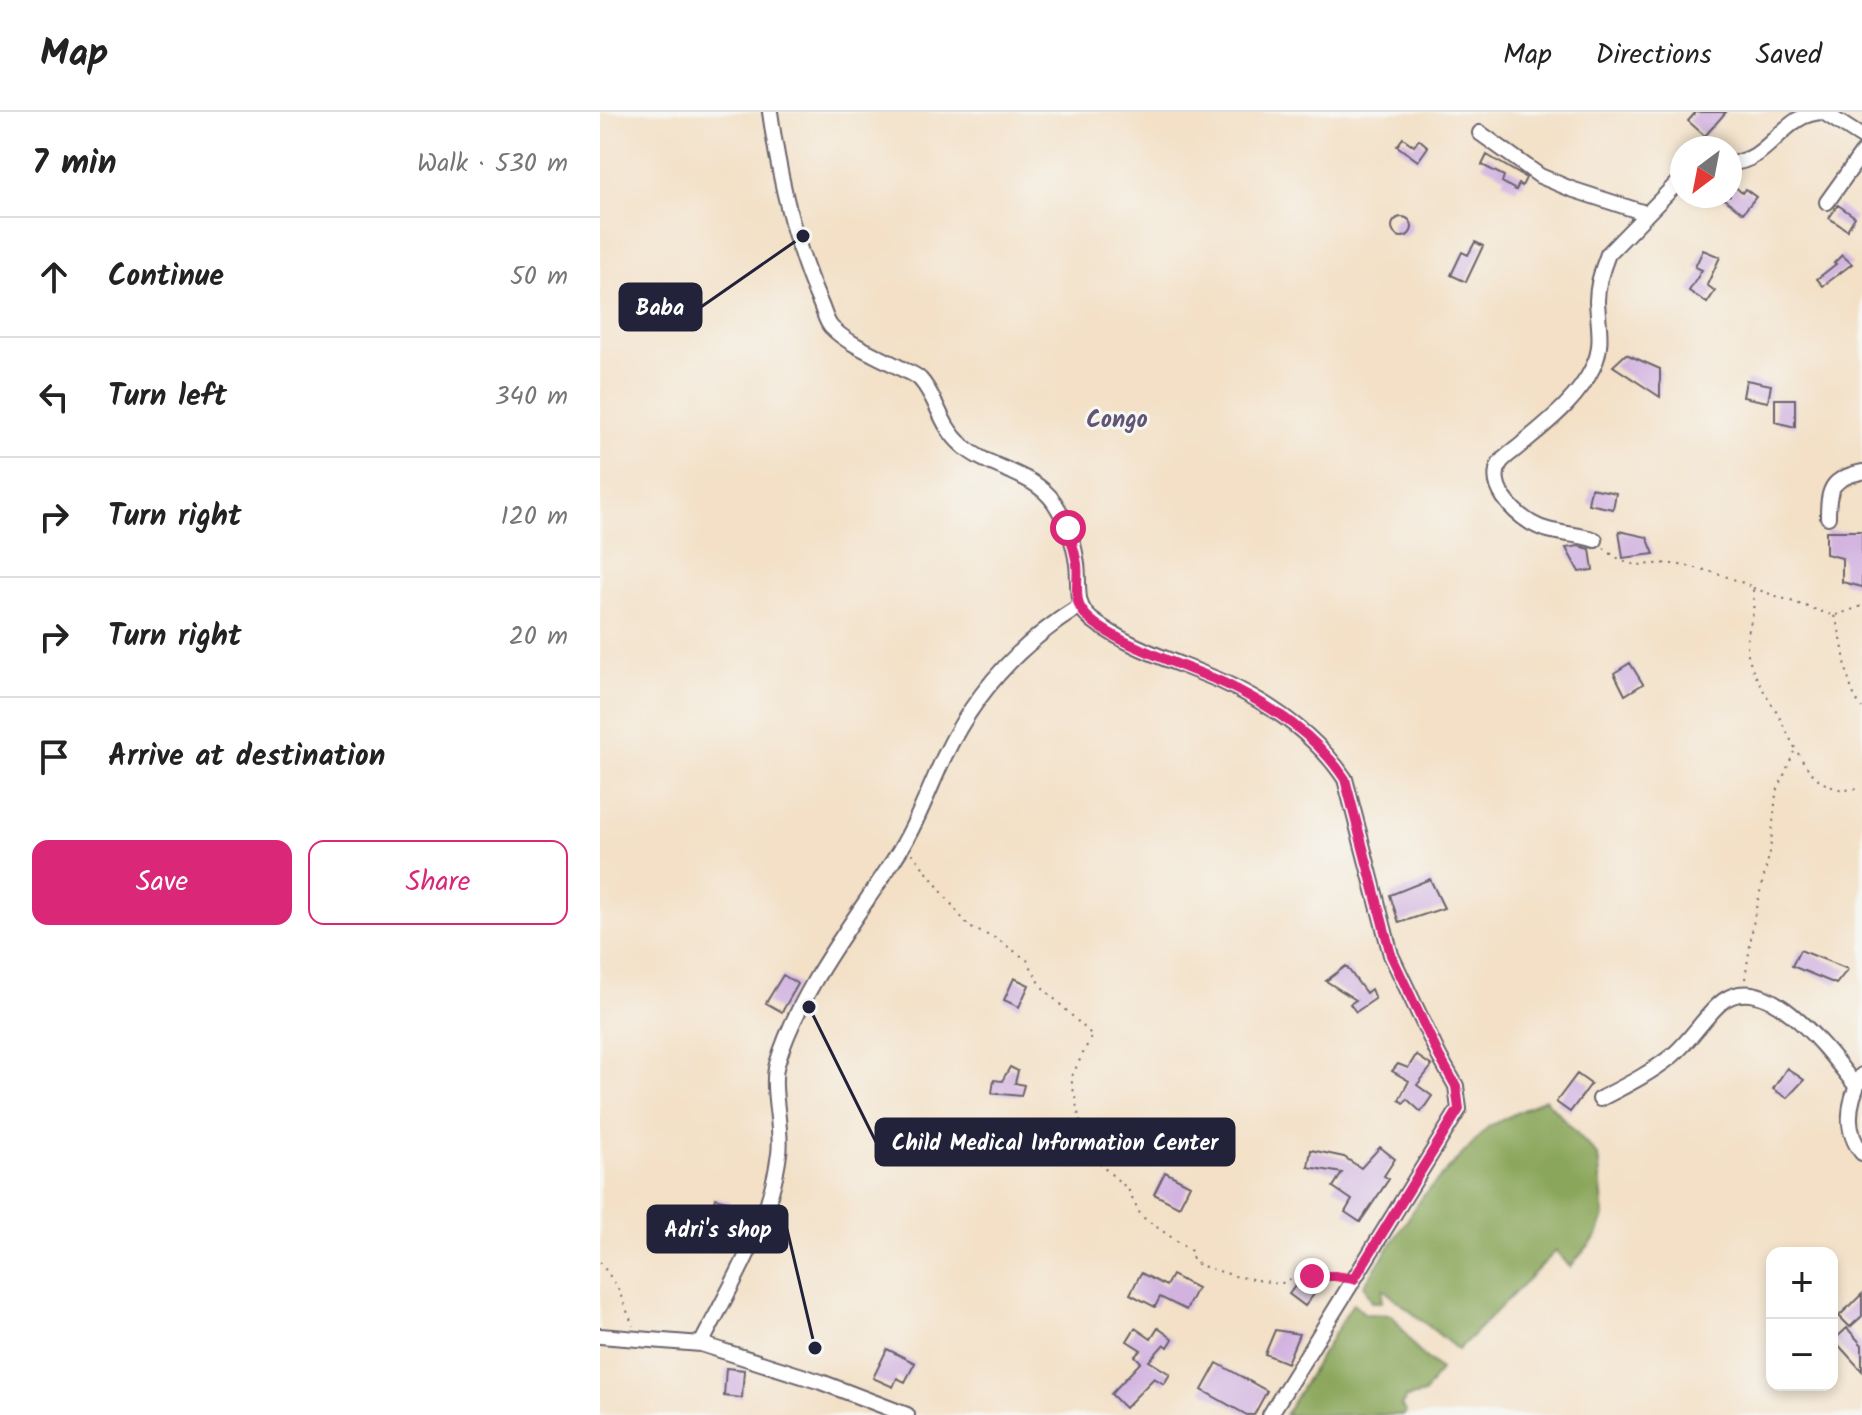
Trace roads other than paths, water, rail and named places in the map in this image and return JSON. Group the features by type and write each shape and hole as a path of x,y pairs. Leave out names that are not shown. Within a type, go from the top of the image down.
{"street":[{"path":"770,112 792,216 814,289 830,325 854,344 919,378 942,423 963,446 1036,485 1052,500 1068,528 1077,564 1080,606 1089,617 1125,641 1224,683 1279,713 1331,757 1345,779 1391,955 1456,1086 1459,1109 1270,1415"},
{"path":"1742,163 1757,157 1798,117 1813,112 1824,112 1862,137"},
{"path":"1480,133 1540,176 1581,193 1645,213"},
{"path":"1827,202 1862,153"},
{"path":"1595,540 1578,534 1559,534 1531,522 1507,502 1496,483 1500,464 1562,409 1587,379 1601,343 1597,298 1608,254 1670,189"},
{"path":"1828,517 1828,494 1836,481 1862,472"},
{"path":"701,1344 751,1246 771,1197 780,1151 776,1068 789,1033 835,946 905,842 965,717 1020,651 1050,625 1080,606"},
{"path":"1600,1099 1656,1069 1676,1053 1722,1002 1745,992 1768,998 1796,1018 1859,1080 1849,1119 1855,1143 1862,1153"},
{"path":"600,1336 701,1344 821,1382 907,1415"}],"place":[{"name":"Baba","path":"803,236"},
{"name":"Child Medical Information Center","path":"809,1007"},
{"name":"Adri's shop","path":"815,1348"}],"district":[{"name":"Congo","path":"1117,420"}]}
